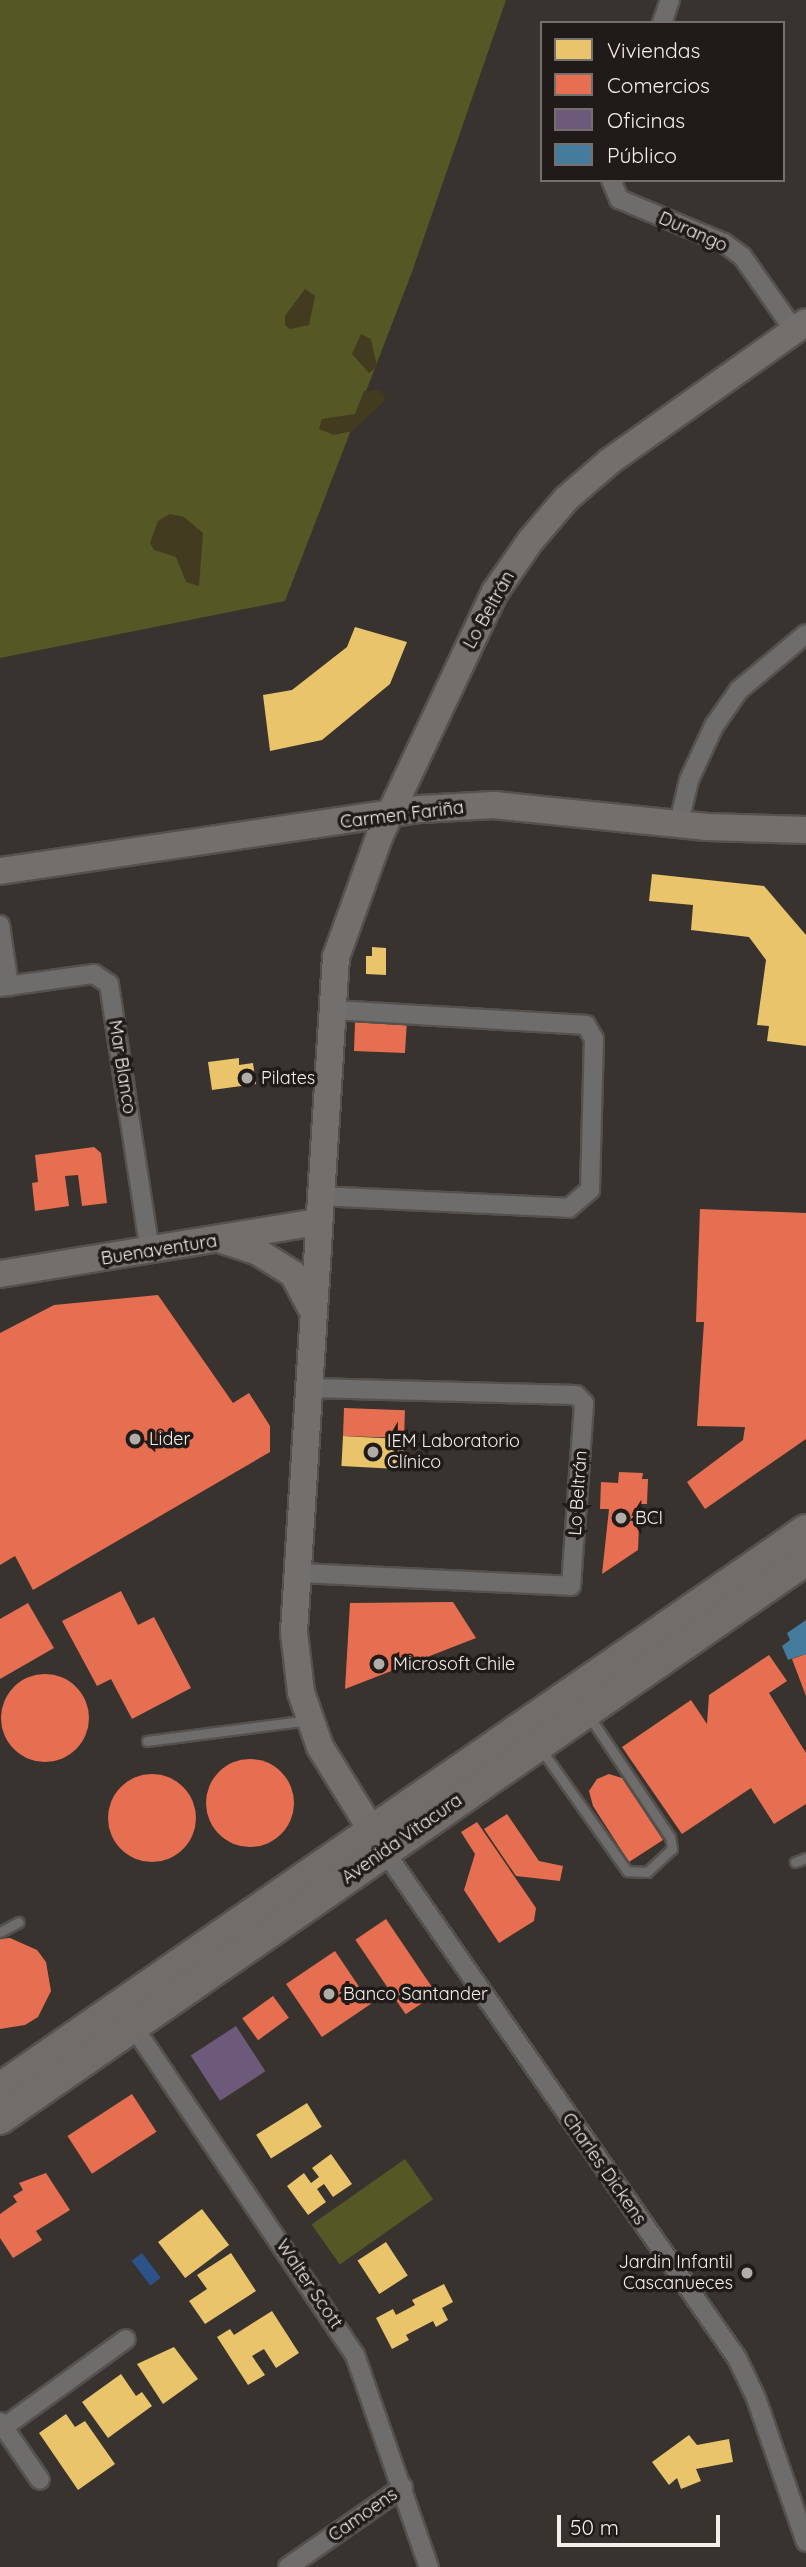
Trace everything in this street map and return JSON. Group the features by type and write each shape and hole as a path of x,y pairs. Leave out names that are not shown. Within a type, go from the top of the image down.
{"main road":[{"name":"Avenida Vitacura","path":"0,2119 135,2029 377,1840 806,1530"},
{"name":"Avenida Vitacura","path":"0,2088 377,1840 537,1744 806,1560"}],"street":[{"path":"663,21 670,0"},
{"name":"Durango","path":"612,182 619,199 724,243 742,256 800,326"},
{"name":"Lo Beltrán","path":"377,1840 333,1772 309,1720 296,1662 311,1388 316,1222 336,957 391,813 495,592 531,540 566,499 610,461 800,326"},
{"path":"679,823 689,780 714,726 738,690 806,634"},
{"name":"Carmen Fariña","path":"0,872 391,813 494,805 679,823 806,830"},
{"name":"Mar Blanco","path":"0,925 5,986 94,974 109,984 150,1252"},
{"path":"318,1196 569,1208 590,1191 594,1039 586,1025 330,1010"},
{"name":"Buenaventura","path":"0,1274 223,1240 316,1222"},
{"path":"223,1240 258,1252 293,1274 313,1313"},
{"name":"Lo Beltrán","path":"299,1573 571,1586 584,1403 576,1395 311,1388"},
{"name":"Charles Dickens","path":"377,1840 737,2358 806,2542"},
{"name":"Walter Scott","path":"135,2029 345,2337 367,2379 429,2567"},
{"path":"40,2480 2,2424 126,2339"},
{"name":"Camoens","path":"288,2567 403,2487"}],"lane":[{"path":"537,1744 627,1871 647,1872 661,1863 672,1849 670,1837 586,1710"},
{"path":"147,1741 309,1720"},
{"path":"795,1862 806,1858"},
{"path":"0,1932 19,1922"}],"green space":[{"path":"0,0 506,0 412,272 285,601 0,658"},
{"path":"405,2159 433,2199 340,2265 312,2224"}],"sand":[{"path":"305,289 315,296 309,325 290,329 285,325 285,316"},
{"path":"361,334 371,339 377,366 369,373 352,354"},
{"path":"378,390 385,395 384,402 352,431 334,435 319,429 322,419 355,414 364,391"},
{"path":"170,514 184,517 203,533 199,586 186,582 176,557 154,550 150,543 158,521"}],"water":[{"path":"142,2253 161,2278 150,2286 132,2261"}],"building: Viviendas":[{"path":"355,627 407,642 390,684 322,740 270,751 263,695 292,690 347,647"},
{"path":"652,874 764,886 806,935 806,1046 767,1041 769,1026 757,1025 766,960 749,937 691,930 693,905 649,901"},
{"path":"372,947 386,948 386,975 366,974 366,956 372,956"},
{"path":"239,1058 239,1065 253,1063 256,1084 212,1090 208,1062"},
{"name":"IEM Laboratorio Clínico","path":"343,1436 404,1439 402,1469 341,1466"},
{"path":"307,2103 322,2127 271,2159 256,2135"},
{"path":"331,2154 352,2184 333,2197 324,2184 317,2189 326,2202 308,2215 287,2186 304,2173 311,2183 319,2177 312,2168"},
{"path":"202,2209 229,2245 185,2278 158,2242"},
{"path":"386,2242 408,2276 379,2294 357,2261"},
{"path":"231,2253 256,2291 205,2324 189,2301 207,2289 197,2275"},
{"path":"444,2284 453,2302 442,2308 448,2320 436,2327 433,2321 406,2335 409,2340 392,2349 376,2318 393,2309 396,2315 415,2305 412,2300"},
{"path":"272,2311 299,2353 276,2368 264,2349 252,2356 265,2375 248,2385 217,2337 230,2329 234,2335"},
{"path":"174,2347 198,2379 163,2404 137,2364"},
{"path":"121,2374 136,2396 142,2392 152,2406 108,2438 82,2402"},
{"path":"66,2414 75,2427 85,2421 115,2464 78,2490 39,2433"},
{"path":"689,2435 697,2445 729,2439 733,2462 696,2469 701,2481 681,2489 677,2478 669,2485 652,2462"}],"building: Comercios":[{"path":"374,1019 407,1020 405,1053 354,1051 355,1022 374,1023"},
{"path":"94,1147 101,1153 107,1203 82,1206 78,1175 65,1176 69,1206 35,1211 32,1183 38,1182 35,1155"},
{"path":"700,1209 806,1213 806,1439 705,1509 687,1482 743,1440 745,1427 697,1426 704,1322 696,1322"},
{"name":"Lider","path":"158,1295 233,1403 249,1393 270,1426 270,1452 33,1590 15,1556 0,1565 0,1333 54,1305"},
{"path":"344,1408 405,1410 404,1438 343,1436"},
{"name":"BCI","path":"619,1472 643,1473 642,1479 648,1479 647,1504 641,1504 641,1512 634,1511 633,1525 639,1525 638,1550 602,1574 609,1509 600,1509 601,1482 618,1483"},
{"path":"121,1591 138,1625 154,1617 191,1688 132,1719 111,1679 97,1686 62,1621"},
{"name":"Microsoft Chile","path":"453,1602 476,1638 345,1689 350,1603"},
{"path":"28,1603 54,1648 0,1679 0,1619"},
{"path":"806,1654 806,1696 792,1659"},
{"path":"769,1655 787,1681 769,1693 806,1753 806,1804 774,1824 751,1788 682,1834 622,1747 691,1700 707,1724 709,1695"},
{"path":"45,1674 62,1678 76,1687 85,1701 89,1718 85,1735 76,1749 62,1758 45,1762 28,1758 14,1749 5,1735 1,1718 5,1701 14,1687 28,1678"},
{"path":"250,1759 267,1763 281,1772 290,1786 294,1803 290,1820 281,1834 267,1843 250,1847 233,1843 219,1834 210,1820 206,1803 210,1786 219,1772 233,1763"},
{"path":"152,1774 169,1778 183,1787 192,1801 196,1818 192,1835 183,1849 169,1858 152,1862 135,1858 121,1849 112,1835 108,1818 112,1801 121,1787 135,1778"},
{"path":"609,1774 622,1778 663,1840 629,1862 593,1806 589,1791 597,1779"},
{"path":"507,1814 539,1861 563,1866 560,1881 516,1876 484,1829"},
{"path":"477,1822 536,1908 534,1921 499,1943 464,1890 475,1854 461,1832"},
{"path":"386,1919 436,1994 406,2014 355,1940"},
{"path":"10,1938 37,1950 46,1962 51,1991 38,2017 25,2025 0,2029 0,1939"},
{"name":"Banco Santander","path":"335,1951 371,2004 322,2037 286,1984"},
{"path":"273,1996 289,2018 258,2040 242,2018"},
{"path":"132,2094 157,2132 92,2174 67,2136"},
{"path":"46,2173 70,2210 36,2231 42,2240 13,2258 0,2238 0,2214 17,2202 13,2196 23,2190 19,2183"}],"building: Oficinas":[{"path":"236,2026 265,2071 220,2101 191,2055"}],"building: Público":[{"path":"806,1620 806,1654 788,1660 782,1646 790,1640 787,1633"}],"place":[{"name":"Pilates","path":"247,1078"},
{"name":"Lider","path":"135,1439"},
{"name":"IEM Laboratorio Clínico","path":"373,1452"},
{"name":"BCI","path":"621,1518"},
{"name":"Microsoft Chile","path":"379,1664"},
{"name":"Banco Santander","path":"329,1994"},
{"name":"Jardin Infantil Cascanueces","path":"747,2273"}]}
